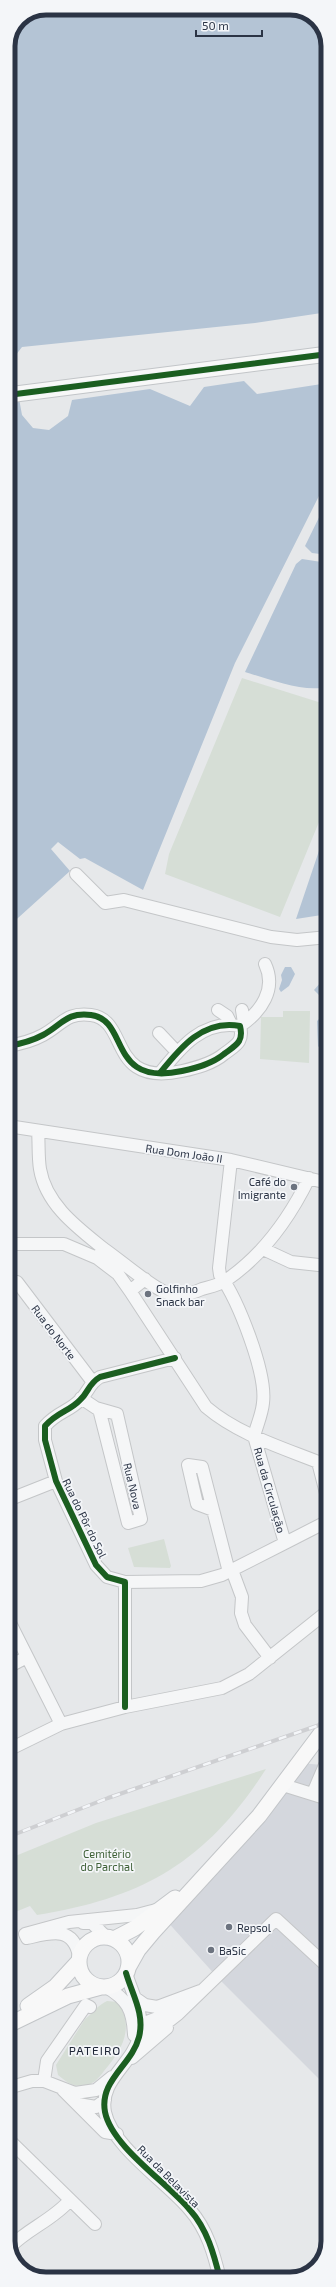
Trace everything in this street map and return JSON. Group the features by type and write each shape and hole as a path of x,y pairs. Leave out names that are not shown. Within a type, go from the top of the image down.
{"main road":[{"path":"15,395 321,355"},
{"path":"15,2022 68,1996 117,1984 128,1969 138,1950 283,1785 321,1733"},
{"path":"15,2015 55,1988 79,1959 89,1942 110,1938 135,1928 204,1876"},
{"path":"110,1938 127,1952 128,1969"},
{"path":"79,1959 81,1973 86,1980 104,1987"}],"street":[{"path":"76,874 105,903 124,900 271,937 297,940 321,938"},
{"path":"160,1073 176,1051 199,1028 238,1024 251,1019 270,988 270,975 265,964"},
{"path":"15,1045 22,1044 43,1035 66,1018 76,1014 94,1015 107,1022 116,1035 121,1050 133,1065 147,1073 172,1073 195,1068 218,1059 238,1044 242,1035 238,1024 218,1010"},
{"path":"238,1024 242,1010"},
{"path":"159,1033 176,1051"},
{"name":"Rua Dom João II","path":"15,1127 231,1160 321,1181"},
{"path":"38,1131 40,1169 46,1188 65,1216 118,1274 206,1407 220,1419 254,1436 321,1463"},
{"path":"231,1160 219,1268 220,1275 245,1327 262,1378 263,1403 254,1436"},
{"path":"15,1244 64,1244 101,1254 145,1279 164,1292 180,1295 224,1281 262,1249 296,1206 309,1178"},
{"path":"262,1249 292,1262 321,1265"},
{"path":"130,1291 145,1279"},
{"name":"Rua do Norte","path":"17,1282 92,1381"},
{"path":"92,1381 110,1373 175,1358"},
{"name":"Rua do Pôr do Sol","path":"92,1381 81,1398 54,1416 45,1426 45,1440 56,1481 96,1565 107,1577 125,1582"},
{"name":"Rua Nova","path":"81,1398 99,1409 117,1414 141,1519 128,1523 99,1409"},
{"name":"Rua da Circulação","path":"125,1582 201,1581 231,1571 285,1543 254,1436"},
{"path":"15,1497 56,1481"},
{"path":"213,1510 231,1571 242,1597 241,1614 245,1625 270,1658"},
{"path":"285,1543 321,1525"},
{"path":"125,1582 125,1707"},
{"path":"15,1747 61,1724 125,1707 222,1688 249,1674 321,1617"},
{"path":"15,1633 61,1724"},
{"path":"15,1663 27,1657"},
{"path":"313,1793 321,1774"},
{"path":"283,1785 321,1797"},
{"path":"79,1959 77,1944 69,1936 60,1933 27,1938 25,1934 69,1922 154,1912 204,1876"},
{"path":"76,2098 96,2090 186,2011 204,1989 276,1919 321,1961"},
{"path":"69,1922 92,1923 110,1938"},
{"path":"128,1969 136,1998 140,2021 136,2030"},
{"path":"104,1987 121,1996 128,2005 136,2030"},
{"path":"136,1998 145,2005 156,2007 204,1989"},
{"path":"136,2030 144,2023 157,2018 204,1989"},
{"path":"44,2081 47,2061 86,2005 90,2007"},
{"name":"Rua da Belavista","path":"136,2030 105,2100 105,2111 108,2122 138,2161 190,2209 205,2232 218,2272"},
{"path":"15,2086 32,2081 44,2081 59,2086 76,2098 105,2132 117,2134"},
{"path":"76,2098 105,2100"},
{"path":"15,2146 95,2224"},
{"path":"15,2243 29,2232 53,2217 70,2200"}],"shaded area":[{"path":"299,1763 321,1765 321,2081 217,1977 165,1919"}],"green space":[{"path":"242,678 321,703 321,817 280,917 165,874 169,854"},
{"path":"283,1011 310,1011 309,1063 260,1059 261,1017 283,1017"},
{"path":"164,1539 171,1566 170,1568 134,1567 128,1548"},
{"name":"Cemitério do Parchal","path":"266,1769 244,1801 220,1828 196,1851 170,1870 141,1886 110,1898 75,1908 37,1915 30,1906 15,1912 15,1856 96,1823"},
{"path":"107,2001 118,2002 126,2021 126,2030 121,2047 95,2081 86,2086 72,2085 58,2075 56,2065 85,2019"}],"water":[{"path":"46,15 292,15 304,18 312,24 318,32 321,42 321,313 255,323 22,347 15,356 15,46 17,34 24,24 34,17"},
{"path":"15,376 22,415 33,428 49,430 68,416 72,400 150,389 190,406 204,387 244,381 257,394 321,384 321,492 235,663 143,890 85,858 80,859 58,842 51,849 70,871 15,921"},
{"path":"321,513 321,554 312,553 305,546"},
{"path":"302,559 321,562 321,688 300,687 245,672 296,564"},
{"path":"321,845 321,915 296,919"},
{"path":"285,967 291,967 295,974 289,986 281,992 279,989 282,980 281,975"},
{"path":"321,982 321,997 314,990"},
{"path":"321,1017 321,1050 318,1046 317,1021"}],"railway":[{"path":"15,1834 108,1798 321,1724"}],"cycle path":[{"path":"15,394 321,355"},
{"path":"15,1044 39,1037 70,1017 76,1015 91,1015 103,1019 111,1028 123,1051 131,1062 142,1070 160,1073"},
{"path":"227,1025 240,1026 241,1036 238,1043 214,1060 204,1065 187,1070 160,1073 184,1045 204,1031 227,1025"},
{"path":"125,1707 125,1582 107,1577 96,1565 56,1481 45,1440 45,1426 54,1418 76,1404 83,1397 93,1382 100,1377 175,1358"},
{"path":"126,1973 139,2012 139,2037 130,2056 111,2082 104,2101 105,2112 110,2125 118,2138 129,2151 180,2199 196,2217 209,2242 218,2272"}],"place":[{"name":"Café do Imigrante","path":"294,1187"},
{"name":"Golfinho Snack bar","path":"148,1294"},
{"name":"Repsol","path":"229,1927"},
{"name":"BaSic","path":"211,1950"}],"district":[{"name":"PATEIRO","path":"95,2050"}]}
